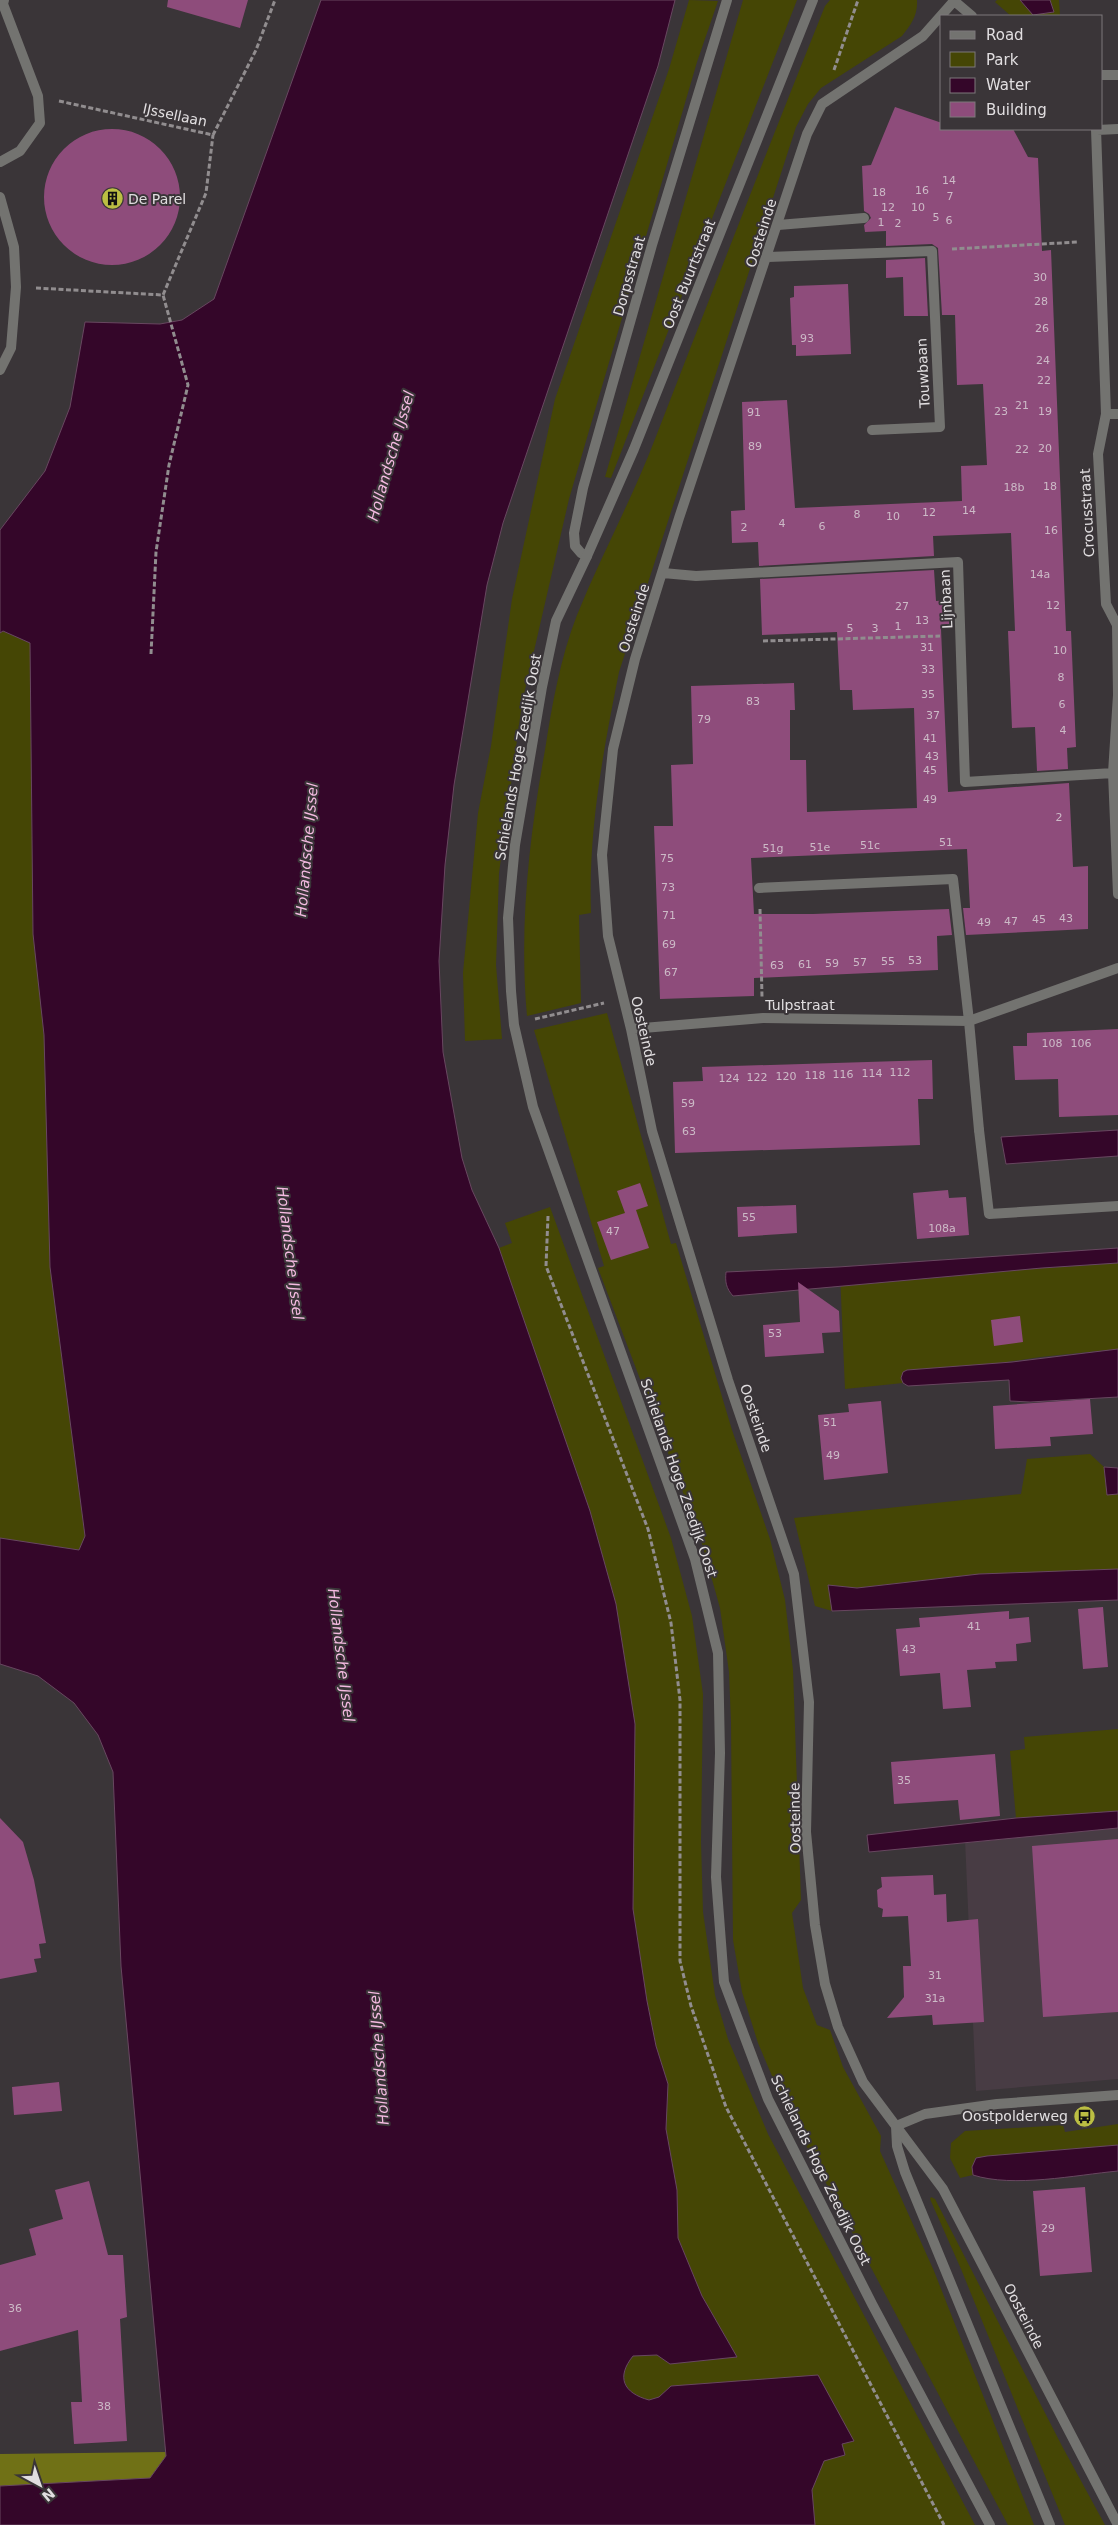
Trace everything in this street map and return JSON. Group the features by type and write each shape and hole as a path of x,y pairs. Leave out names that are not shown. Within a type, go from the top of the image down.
{"street":[{"path":"0,162 20,151 40,124 38,96 6,13 4,0"},
{"name":"Dorpsstraat","path":"587,556 581,553 575,546 574,533 583,488 652,246 727,0"},
{"name":"Oost Buurtstraat","path":"587,556 634,449 813,0"},
{"path":"954,0 971,15"},
{"name":"Oosteinde","path":"941,15 954,0"},
{"name":"Oosteinde","path":"940,16 923,36 822,104 807,134 768,257 679,518 635,660 614,749 602,855 608,936 631,1029 652,1131 728,1380 794,1574 808,1702 806,1832 815,1925 825,1984 838,2026 863,2082 943,2189 1118,2525"},
{"path":"1103,75 1118,75"},
{"path":"1103,129 1118,129"},
{"name":"Crocusstraat","path":"1096,130 1106,414 1098,454 1106,604 1117,625 1118,695 1113,772 1118,894"},
{"path":"0,197 14,247 16,287 11,348 0,370"},
{"path":"778,225 864,218"},
{"path":"768,257 932,251"},
{"name":"Touwbaan","path":"872,430 940,427 932,251"},
{"path":"1106,414 1118,414"},
{"name":"Schielands Hoge Zeedijk Oost","path":"587,556 556,621 519,811 508,918 514,1025 533,1107 695,1559 718,1654 720,1753 716,1877 724,1982 768,2099 872,2304 990,2525"},
{"name":"Lijnbaan","path":"663,573 696,576 958,562 962,635 965,782 1113,772"},
{"path":"759,888 953,879 989,1214 1118,1206"},
{"name":"Tulpstraat","path":"631,1029 763,1018 968,1021 1118,968"},
{"path":"1050,2525 905,2172 897,2146 896,2126 925,2114 979,2106 1118,2094"}],"path":[{"name":"IJssellaan","path":"38,96 213,135 256,50 275,0"},
{"path":"822,104 858,0"},
{"path":"151,654 156,552 169,465 188,385 163,295 206,193 213,135"},
{"path":"932,251 1101,240"},
{"path":"16,287 163,295"},
{"path":"763,641 962,635"},
{"path":"759,888 763,1018"},
{"path":"514,1025 582,1007"},
{"path":"545,1208 548,1217 546,1266 648,1529 672,1623 680,1700 680,1961 691,2006 726,2107 944,2525"}],"shaded area":[{"path":"1118,1828 1118,2079 976,2091 965,1839"},
{"path":"166,2452 166,2456 150,2478 0,2486 0,2454"}],"green space":[{"path":"689,0 718,1 697,62 569,499 522,703 499,873 496,965 502,1039 465,1041 463,973 478,813 491,746 512,599 555,399 669,69"},
{"path":"743,0 797,0 611,478 605,477"},
{"path":"830,0 917,0 917,5 913,20 902,36 821,88 808,104 796,127 619,672 602,762 594,822 591,913 579,915 581,1003 527,1016 524,949 530,849 539,783 557,682 566,648 586,593 646,461 803,60 825,6"},
{"path":"997,0 1020,0 1024,5 1054,11 1050,0 1059,0 1060,15 1010,15 995,2"},
{"path":"3,631 30,643 33,934 44,1035 50,1267 85,1537 79,1550 0,1538 0,633"},
{"path":"607,1013 671,1244 676,1243 732,1430 770,1539 785,1600 793,1670 801,1900 792,1913 803,1988 817,2025 830,2030 843,2067 881,2136 880,2151 934,2271 1034,2525 1008,2525 784,2104 758,2043 742,1992 733,1940 731,1722 729,1672 720,1608 701,1540 598,1268 604,1266 534,1030"},
{"path":"550,1207 671,1538 692,1616 703,1694 701,1842 703,1912 715,1995 728,2039 768,2134 975,2525 815,2525 812,2490 824,2460 845,2455 842,2444 853,2441 671,2386 659,2397 649,2400 633,2393 625,2383 625,2371 633,2356 657,2355 670,2364 737,2357 702,2296 678,2238 677,2190 666,2129 668,2084 656,2046 647,2001 633,1909 635,1724 616,1604 590,1511 499,1248 512,1243 505,1223"},
{"path":"1026,1254 1029,1269 1118,1263 1118,1349 1040,1357 901,1378 903,1383 845,1389 840,1273 879,1266"},
{"path":"1090,1454 1104,1467 1107,1494 1118,1494 1118,1569 979,1574 857,1588 829,1585 832,1611 815,1606 794,1518 1021,1494 1027,1459"},
{"path":"1118,1729 1118,1811 1016,1818 1010,1751 1025,1749 1024,1737"},
{"path":"1118,2124 1118,2145 976,2158 972,2167 973,2175 960,2178 950,2158 951,2143 965,2131 1063,2125 1065,2132"},
{"path":"931,2197 935,2199 1062,2446 1105,2525 1065,2525 961,2269 930,2199"}],"water":[{"name":"Hollandsche IJssel","path":"321,0 675,0 658,66 503,523 487,585 454,785 445,865 439,961 443,1052 462,1158 472,1190 499,1248 590,1511 616,1604 635,1724 633,1909 656,2046 668,2084 666,2129 677,2190 678,2238 702,2296 737,2357 670,2364 657,2355 633,2356 625,2371 625,2383 633,2393 649,2400 659,2397 671,2386 818,2375 854,2441 842,2444 845,2455 824,2461 812,2490 815,2525 0,2525 0,2486 150,2478 166,2456 121,1966 113,1772 98,1735 74,1703 38,1676 0,1664 0,1538 79,1550 85,1536 50,1267 44,1035 33,934 30,643 3,631 0,633 0,530 45,471 70,407 85,322 160,324 182,320 214,299"},
{"path":"1020,0 1050,0 1054,12 1033,15"},
{"path":"1118,1130 1118,1156 1006,1164 1001,1137"},
{"path":"1118,1248 1118,1263 1042,1268 733,1296 727,1288 726,1282 726,1272 838,1267"},
{"path":"1118,1349 1118,1397 1030,1402 1010,1401 1009,1380 908,1386 903,1383 901,1378 903,1372 907,1370 1012,1362"},
{"path":"1104,1467 1118,1468 1118,1494 1107,1495"},
{"path":"1118,1569 1118,1600 832,1611 828,1585 857,1588 979,1574"},
{"path":"1118,1811 1118,1828 869,1852 867,1835 1016,1818"},
{"path":"1118,2145 1118,2171 1025,2181 989,2179 973,2175 972,2167 976,2158"}],"building":[{"path":"168,0 248,0 240,28 167,7"},
{"path":"895,107 940,122 940,130 1014,130 1028,157 1038,158 1042,251 1051,250 1066,631 1071,631 1076,747 1067,748 1068,769 1037,771 1035,727 1012,728 1008,631 1015,631 1011,533 933,536 934,556 759,566 758,542 732,543 731,511 745,510 742,402 787,400 795,508 962,501 961,466 987,465 983,384 957,385 955,315 942,315 938,248 932,244 886,246 886,231 865,232 864,225 871,218 864,211 862,166 871,165"},
{"name":"De Parel","path":"112,129 138,134 150,140 160,149 169,159 175,171 180,197 175,223 169,235 160,245 150,254 138,260 112,265 86,260 74,254 64,245 55,235 49,223 44,197 49,171 55,159 64,149 74,140 86,134"},
{"path":"925,258 928,316 904,316 903,277 886,278 886,260"},
{"path":"848,284 851,354 796,356 796,345 792,345 790,298 794,297 794,286"},
{"path":"934,570 936,601 949,600 950,628 941,629 948,792 1069,783 1073,867 1088,866 1088,929 966,935 963,908 970,908 967,849 751,858 754,914 813,914 949,909 952,935 937,936 938,970 754,978 754,996 660,999 654,826 673,826 671,765 693,764 691,686 794,683 795,710 790,710 790,760 806,760 807,812 917,808 914,708 853,710 852,690 840,690 837,632 762,635 760,579"},
{"path":"1118,1029 1118,1115 1059,1117 1058,1079 1015,1080 1013,1046 1027,1046 1027,1033"},
{"path":"932,1060 933,1099 918,1099 920,1145 675,1153 673,1082 703,1081 702,1067"},
{"path":"640,1183 648,1206 636,1210 649,1248 611,1260 597,1222 625,1213 617,1191"},
{"path":"948,1190 949,1198 966,1197 969,1235 917,1239 913,1193"},
{"path":"796,1205 797,1233 738,1237 737,1207"},
{"path":"798,1282 839,1311 840,1332 822,1333 824,1353 765,1357 763,1325 800,1322"},
{"path":"1020,1316 1023,1342 994,1346 991,1320"},
{"path":"1090,1399 1093,1434 1050,1437 1051,1446 995,1449 993,1406"},
{"path":"881,1401 888,1473 824,1480 818,1415 849,1412 848,1404"},
{"path":"1103,1607 1108,1667 1083,1669 1078,1609"},
{"path":"1009,1611 1009,1619 1029,1617 1031,1642 1016,1644 1017,1661 995,1662 996,1668 967,1670 971,1707 943,1709 940,1673 900,1676 896,1629 920,1627 919,1618"},
{"path":"995,1754 1000,1816 960,1820 958,1800 894,1804 891,1762"},
{"path":"0,1818 23,1842 34,1880 46,1943 39,1944 41,1958 34,1959 37,1972 0,1979"},
{"path":"1118,1839 1118,2012 1043,2017 1032,1846"},
{"path":"933,1875 934,1895 946,1894 947,1922 978,1919 984,2022 933,2025 932,2015 887,2018 904,1997 903,1966 911,1966 908,1916 882,1917 883,1909 878,1907 877,1890 882,1887 881,1877"},
{"path":"59,2082 62,2111 14,2115 12,2087"},
{"path":"89,2181 108,2255 123,2255 127,2317 120,2319 127,2441 74,2444 71,2402 82,2402 78,2330 0,2351 0,2265 36,2255 29,2229 63,2219 55,2190"},
{"path":"1085,2187 1092,2272 1040,2276 1033,2191"}],"place":[{"name":"De Parel","path":"112,199"},
{"name":"Oostpolderweg","path":"1084,2116"}]}
